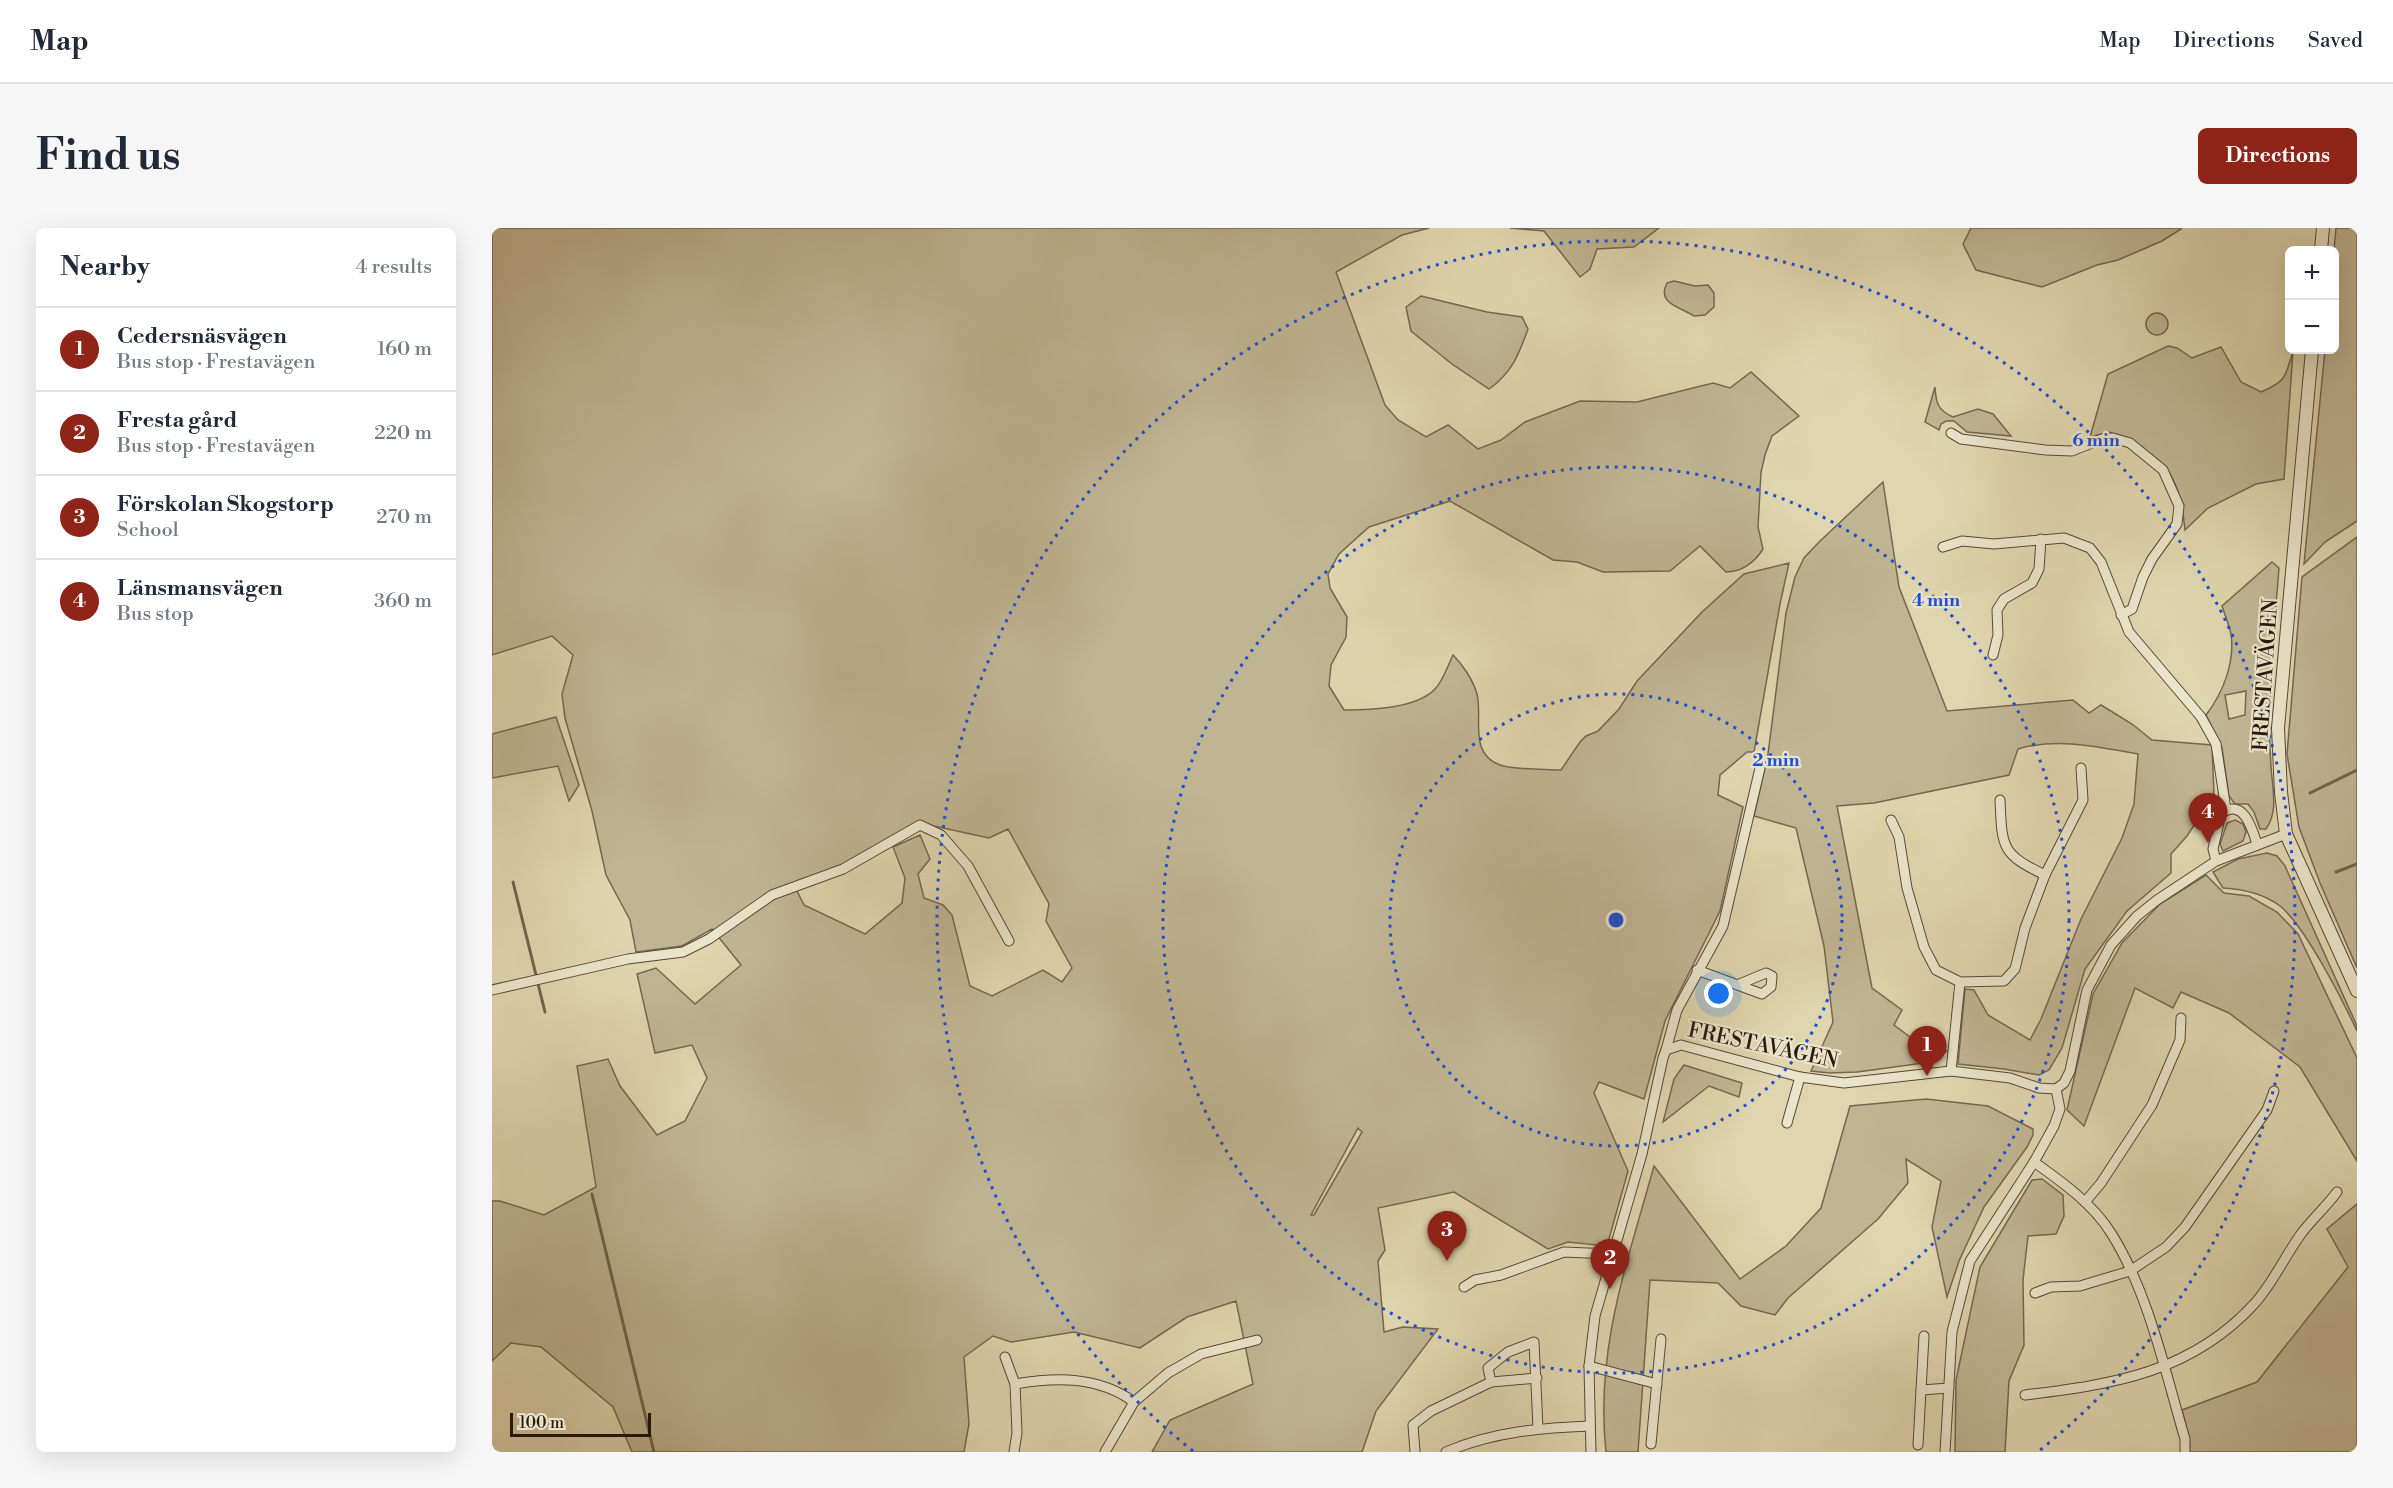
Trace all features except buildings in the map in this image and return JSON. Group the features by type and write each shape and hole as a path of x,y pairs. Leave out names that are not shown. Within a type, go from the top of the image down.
{"street":[{"path":"2321,246 2323,228"},
{"name":"FRESTAVÄGEN","path":"2312,354 2278,728 2281,792 2286,834 2357,991"},
{"path":"1951,433 1961,439 2045,450 2072,451 2102,439 2113,438 2130,443 2163,470 2179,506 2177,524 2143,577 2132,609 2121,615"},
{"path":"1943,547 1962,541 1994,544 2064,538 2090,548 2101,562 2129,632 2201,717 2216,744 2226,810"},
{"path":"1993,655 1998,635 1997,610 2004,599 2032,583 2039,570 2041,539"},
{"path":"1666,1050 1677,1010 1696,970 1723,926 1760,768"},
{"path":"1891,820 1899,837 1907,888 1930,961 1941,974 1960,982 2004,981 2015,969 2025,928 2045,875 2083,800 2081,768"},
{"path":"2000,800 2001,830 2008,850 2014,859 2045,875"},
{"path":"2216,861 2213,849 2221,814 2226,810 2237,810 2245,814 2252,826 2257,844"},
{"path":"492,990 628,959 683,952 709,939 772,895 843,869 920,825 941,835 968,866 1009,941"},
{"path":"1945,1452 1952,1332 1970,1261 2034,1162 2054,1126 2060,1109 2056,1089 2064,1083 2070,1071 2088,990 2111,945 2137,916 2157,900 2216,861 2286,834"},
{"path":"1696,970 1737,985"},
{"path":"1951,1071 1960,982"},
{"path":"2085,1202 2101,1183 2152,1105 2180,1040 2181,1018"},
{"name":"FRESTAVÄGEN","path":"1591,1452 1589,1366 1595,1316 1611,1254 1642,1154 1666,1050 1681,1045 1800,1077 1844,1083 1951,1071 2000,1076 2039,1088 2056,1089"},
{"path":"1786,1123 1800,1077"},
{"path":"2035,1293 2051,1287 2080,1286 2130,1271 2166,1247 2185,1227 2267,1110 2274,1091"},
{"path":"2034,1162 2085,1202 2111,1232 2150,1319 2186,1439 2185,1452"},
{"path":"2025,1395 2096,1386 2164,1367 2181,1360 2210,1342 2238,1321 2278,1273 2302,1233 2337,1192"},
{"path":"1464,1287 1475,1280 1501,1275 1564,1252 1611,1254"},
{"path":"1917,1445 1924,1336"},
{"path":"1651,1444 1661,1339"},
{"path":"1105,1452 1134,1402 1168,1374 1201,1354 1257,1340"},
{"path":"1491,1382 1488,1368 1508,1352 1534,1342 1538,1428"},
{"path":"1005,1357 1015,1384 1017,1433 1014,1452"},
{"path":"1589,1366 1657,1384"},
{"path":"1015,1384 1047,1378 1086,1382 1117,1390 1134,1402"},
{"path":"1415,1452 1413,1425 1431,1411 1491,1382 1537,1378"},
{"path":"1921,1390 1949,1388"},
{"path":"1446,1452 1469,1442 1505,1433 1538,1428 1589,1426"}],"shaded area":[{"path":"492,228 1429,228 1402,235 1336,272 1385,405 1398,420 1426,437 1448,425 1478,449 1501,440 1525,422 1580,401 1637,402 1713,383 1730,388 1751,372 1799,416 1772,436 1765,455 1761,472 1758,527 1763,549 1752,562 1743,568 1726,572 1700,546 1670,571 1603,572 1577,562 1553,560 1450,501 1369,527 1339,554 1328,574 1330,588 1347,617 1346,637 1331,665 1329,686 1344,710 1392,707 1427,696 1440,682 1453,655 1467,673 1477,694 1480,744 1490,759 1500,765 1513,768 1561,770 1580,742 1586,736 1598,731 1619,709 1637,681 1702,612 1744,574 1789,563 1754,752 1747,752 1720,775 1718,795 1743,807 1720,911 1665,1021 1644,1099 1599,1082 1594,1093 1628,1171 1607,1246 1568,1242 1548,1249 1454,1192 1378,1208 1385,1250 1378,1261 1384,1332 1403,1327 1438,1329 1376,1411 1362,1452 1152,1452 1170,1420 1253,1384 1236,1301 1187,1317 1140,1348 1074,1332 1011,1342 993,1336 964,1357 969,1424 964,1452 632,1452 613,1407 541,1347 511,1343 492,1361 492,1201 500,1201 544,1215 596,1187 577,1066 608,1059 620,1086 657,1135 685,1121 707,1078 692,1045 655,1053 637,974 656,968 695,1004 741,965 712,929 682,946 636,952 630,920 606,875 592,811 565,718 562,694 573,655 552,636 492,655","holes":["920,823 989,838 1008,829 1049,904 1046,921 1072,968 1062,982 1043,970 992,996 970,986 952,915 943,905 924,898 918,874 930,859 920,835 893,847 905,878 902,903 865,934 804,905 794,885 843,866","1358,1128 1362,1132 1314,1215 1311,1215"]},
{"path":"1510,228 1659,228 1634,247 1597,249 1590,269 1580,277 1544,231"},
{"path":"1971,228 2181,229 2162,241 2118,260 2097,265 2042,287 1976,270 1963,244"},
{"path":"2336,228 2357,228 2357,521 2325,542 2304,564 2325,354 2339,354 2339,246 2334,246"},
{"path":"1674,281 1695,286 1708,285 1714,293 1714,307 1705,315 1694,316 1672,304 1667,300 1664,290 1667,283"},
{"path":"1421,296 1487,312 1522,317 1528,329 1525,338 1514,362 1497,383 1489,389 1452,364 1411,331 1406,307"},
{"path":"2157,313 2165,316 2168,324 2165,332 2157,335 2149,332 2146,324 2149,316"},
{"path":"2168,346 2177,348 2192,358 2221,347 2241,382 2261,392 2276,385 2284,377 2293,354 2284,479 2256,484 2208,508 2185,530 2178,492 2164,465 2141,448 2109,432 2090,437 2108,374"},
{"path":"1935,387 1939,406 1948,414 1953,417 1978,409 1993,414 2011,436 1967,432 1954,421 1941,424 1939,430 1925,422"},
{"path":"1883,482 1899,587 1947,711 2073,700 2089,713 2101,705 2132,724 2152,740 2212,745 2214,795 2187,836 2171,854 2171,873 2127,911 2085,969 2062,1048 2049,1070 2039,1075 1958,1064 1965,989 1974,990 1988,1015 2030,1040 2041,1019 2081,919 2122,838 2134,804 2138,754 2078,744 2033,745 2018,749 2009,775 1874,803 1837,806 1872,988 1902,1010 1894,1025 1925,1048 1947,1051 1931,1062 1857,1072 1811,1071 1833,1022 1824,946 1796,828 1754,816 1768,754 1786,613 1795,577 1804,558"},
{"path":"2357,537 2357,968 2320,883 2299,827 2287,754 2302,577"},
{"path":"2272,562 2279,568 2269,716 2274,807 2266,829 2260,829 2254,812 2248,804 2235,804 2229,796 2222,748 2206,715 2218,697 2231,656 2231,634 2222,606","holes":["2246,691 2245,715 2229,719 2225,695"]},
{"path":"556,717 579,785 569,801 558,766 492,778 492,734"},
{"path":"2235,820 2243,824 2246,832 2243,841 2223,851 2220,844 2227,823"},
{"path":"2267,853 2277,856 2285,866 2357,1026 2357,1031 2312,946 2290,916 2280,906 2260,895 2223,888 2213,872 2238,859"},
{"path":"2206,875 2224,893 2249,896 2277,912 2298,934 2357,1058 2357,1161 2300,1067 2229,1013 2181,992 2173,1008 2135,988 2084,1126 2067,1110 2093,994 2122,943 2160,904"},
{"path":"1684,1065 1742,1083 1739,1097 1709,1086 1663,1122 1674,1079"},
{"path":"1926,1099 1988,1106 2033,1129 2033,1135 2027,1147 1984,1207 1959,1261 1947,1297 1932,1227 1941,1181 1906,1159 1908,1183 1878,1219 1788,1298 1775,1315 1741,1306 1718,1283 1650,1280 1638,1452 1606,1452 1604,1414 1609,1342 1624,1272 1654,1166 1740,1279 1786,1246 1821,1208 1850,1106"},
{"path":"2042,1179 2063,1195 2064,1216 2056,1234 2028,1236 2023,1280 2024,1345 2009,1381 2005,1452 1955,1452 1956,1380 1980,1267 2032,1180"},
{"path":"2357,1204 2357,1452 2190,1452 2189,1437 2182,1410 2257,1382 2348,1267 2327,1229"}],"waterway":[{"path":"2310,793 2357,770"},
{"path":"2336,872 2357,864"},
{"path":"513,882 536,975"},
{"path":"538,984 545,1012"},
{"path":"592,1194 654,1452"}],"place":[{"name":"Länsmansvägen","path":"2208,843"},
{"name":"Cedersnäsvägen","path":"1927,1076"},
{"name":"Förskolan Skogstorp","path":"1447,1261"},
{"name":"Fresta gård","path":"1610,1289"}]}
